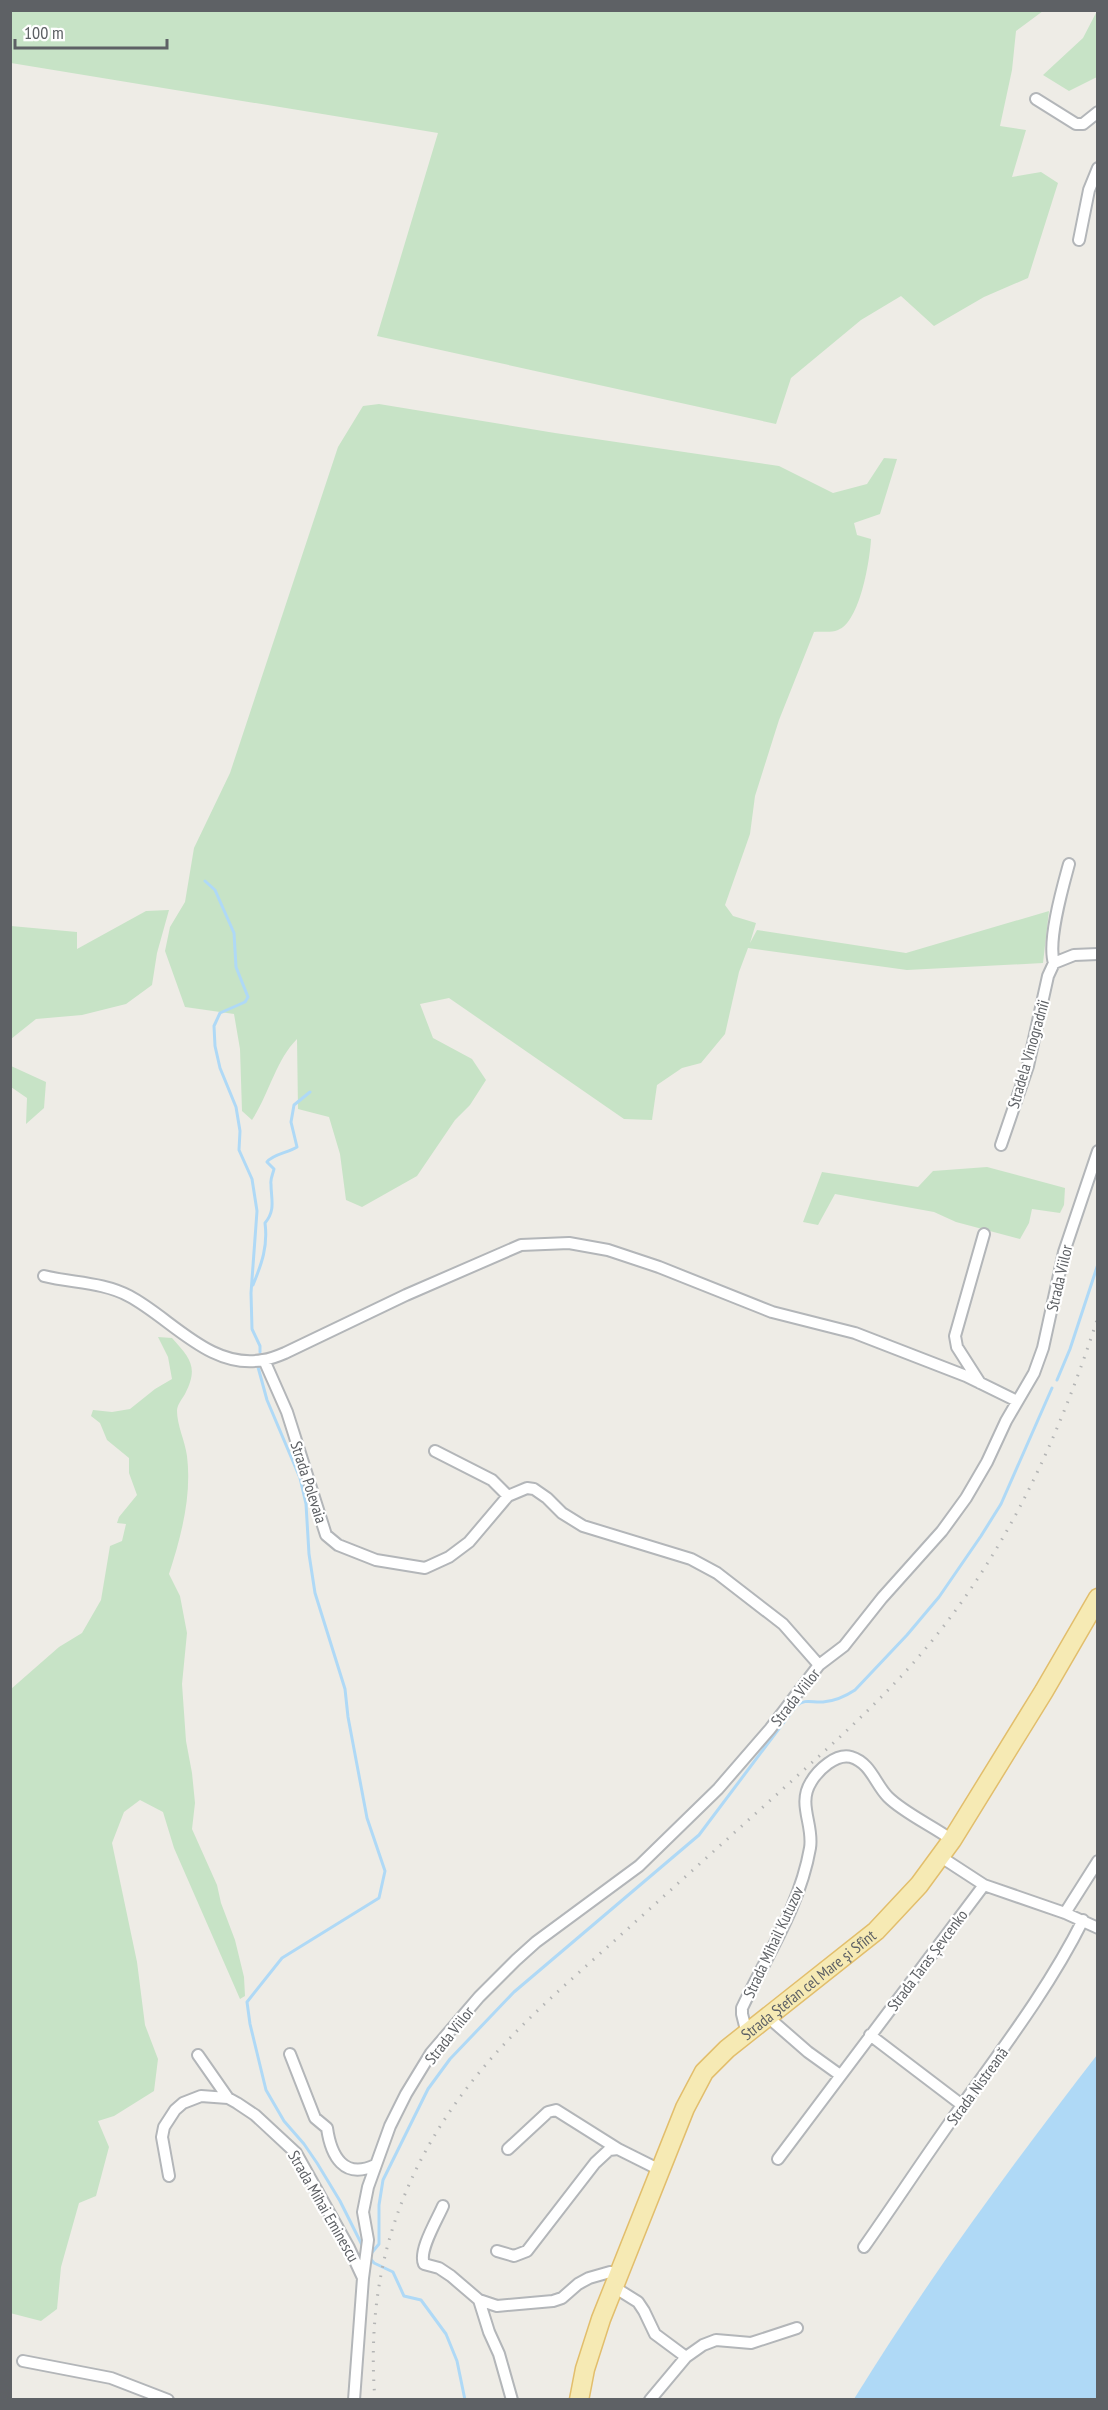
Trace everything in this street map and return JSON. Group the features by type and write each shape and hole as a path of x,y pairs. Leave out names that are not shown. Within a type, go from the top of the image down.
{"main road":[{"name":"Strada Ştefan cel Mare şi Sfînt","path":"579,2400 593,2342 685,2108 704,2072 728,2049 876,1931 899,1909 952,1840 1098,1598"}],"street":[{"path":"1036,99 1076,124 1083,124 1098,112"},
{"path":"1079,240 1089,190 1098,168"},
{"name":"Stradela Vinogradnîi","path":"1001,1145 1028,1066 1048,976 1054,963 1052,947 1070,864"},
{"path":"1054,963 1074,955 1098,954"},
{"name":"Strada Viilor","path":"363,2278 368,2251 367,2228 363,2212 364,2200 375,2165 406,2094 431,2053 479,1997 536,1942 639,1866 741,1763 819,1665 844,1646 882,1598 952,1518 987,1462 1017,1401 1034,1373 1043,1348 1064,1252 1098,1151"},
{"path":"980,1383 957,1347 956,1336 984,1234"},
{"path":"44,1276 118,1291 138,1301 209,1350 240,1360 264,1360 285,1353 406,1295 521,1245 569,1243 608,1250 659,1267 772,1312 855,1333 900,1349 1017,1401"},
{"name":"Strada Polevaia","path":"264,1360 286,1412 326,1535 338,1545 376,1560 425,1568 449,1557 469,1542 508,1496"},
{"path":"435,1450 492,1480 508,1496 519,1491 534,1489 562,1513 583,1526 691,1559 707,1567 783,1624 819,1665"},
{"name":"Strada Mihail Kutuzov","path":"747,2034 742,2008 780,1935 805,1869 812,1836 804,1807 811,1781 827,1764 849,1756 859,1761 868,1768 892,1801 952,1840"},
{"path":"940,1857 984,1886 1065,1913 1098,1928"},
{"path":"1065,1913 1098,1861"},
{"name":"Strada Taras Șevcenko","path":"778,2159 984,1886"},
{"name":"Strada Nistreană","path":"864,2247 962,2104 1042,1994 1083,1920"},
{"path":"769,2018 800,2046 840,2075"},
{"path":"870,2035 962,2104"},
{"path":"290,2054 315,2118 327,2128 330,2146 342,2164 353,2170 365,2170 375,2165"},
{"path":"198,2055 228,2098"},
{"path":"169,2176 162,2137 168,2118 183,2103 201,2096 228,2098"},
{"name":"Strada Mihai Eminescu","path":"228,2098 255,2115 296,2153 349,2248 363,2278 354,2400"},
{"path":"508,2149 548,2112 556,2110 618,2150 660,2170"},
{"path":"497,2252 514,2256 526,2251 595,2163 609,2150 618,2150"},
{"path":"443,2206 425,2247 422,2260 424,2264 439,2268 451,2276 479,2300 497,2307 553,2301 562,2298 578,2284 610,2272 638,2302 656,2334 686,2357"},
{"path":"479,2300 489,2332 500,2354 512,2400"},
{"path":"650,2400 686,2357 703,2345 716,2340 751,2343 797,2328"},
{"path":"23,2361 111,2378 168,2400"}],"green space":[{"path":"10,11 1043,11 1016,31 1012,70 1000,126 1026,130 1012,177 1041,172 1058,183 1028,278 984,297 934,326 901,296 861,320 791,378 776,424 377,336 438,133 11,63"},
{"path":"1097,11 1097,77 1069,91 1043,75 1083,38"},
{"path":"379,404 779,466 833,493 867,484 884,458 897,459 880,514 854,523 857,535 871,539 869,561 858,603 846,625 838,630 814,632 779,720 755,796 750,834 725,905 733,916 756,923 750,943 757,930 906,953 1049,911 1043,963 907,970 748,948 739,972 725,1034 701,1063 682,1068 657,1085 652,1120 624,1119 449,998 420,1004 433,1038 472,1059 486,1080 470,1105 455,1120 417,1176 362,1207 346,1200 340,1154 329,1117 298,1109 297,1039 278,1067 252,1120 242,1111 240,1049 234,1014 185,1007 165,951 170,927 185,902 194,848 230,773 338,447 363,406"},
{"path":"169,910 157,953 152,985 126,1004 82,1015 36,1019 11,1039 11,926 77,932 77,949 146,911"},
{"path":"11,1066 46,1082 44,1108 26,1124 27,1098 11,1087"},
{"path":"987,1167 1065,1188 1064,1205 1060,1213 1032,1209 1029,1223 1020,1239 956,1222 934,1212 835,1194 818,1225 803,1222 822,1172 918,1187 933,1171"},
{"path":"158,1337 172,1338 188,1357 192,1370 189,1385 177,1409 187,1456 188,1486 181,1531 169,1574 180,1596 187,1633 182,1684 186,1741 195,1803 192,1829 217,1885 235,1940 244,1977 245,1996 240,1999 174,1848 163,1812 140,1800 124,1812 112,1843 137,1962 145,2025 158,2059 154,2091 114,2116 98,2121 109,2147 96,2196 79,2203 61,2267 57,2309 41,2321 10,2313 11,1689 59,1647 82,1633 101,1600 110,1546 122,1541 126,1524 117,1523 119,1517 137,1495 129,1473 129,1458 107,1440 100,1423 91,1416 93,1410 112,1412 130,1409 172,1379 168,1357"}],"water":[{"path":"1097,2055 1097,2399 854,2399 911,2310 971,2224"}],"waterway":[{"path":"205,881 215,890 234,933 236,967 248,997 245,1002 220,1013 214,1026 215,1046 220,1068 236,1107 240,1131 239,1150 252,1179 257,1211 251,1293 252,1329 260,1346 260,1352"},
{"path":"253,1285 264,1254 265,1223 272,1209 271,1180 274,1169 267,1162 297,1147 291,1122 294,1105 310,1092"},
{"path":"1057,1380 1070,1349 1098,1264"},
{"path":"258,1367 267,1400 300,1478 306,1504 309,1554 315,1593 345,1689 367,1818 385,1871 379,1898 282,1958 247,2002 266,2090 284,2121 317,2163 340,2201 364,2249"},
{"path":"369,2256 379,2244 379,2205 383,2180 428,2089 450,2059 514,1992 699,1835 796,1706 806,1701 832,1701 855,1690 907,1635 939,1597 1001,1504 1052,1388"},
{"path":"369,2257 374,2263 393,2272 404,2296 421,2300 446,2334 457,2361 465,2400"}],"railway":[{"path":"375,2400 373,2350 377,2303 385,2257 398,2213 415,2171 438,2130 465,2091 496,2053 526,2022 842,1736 906,1671 939,1632 997,1548 1021,1504 1063,1413 1098,1317"}]}
